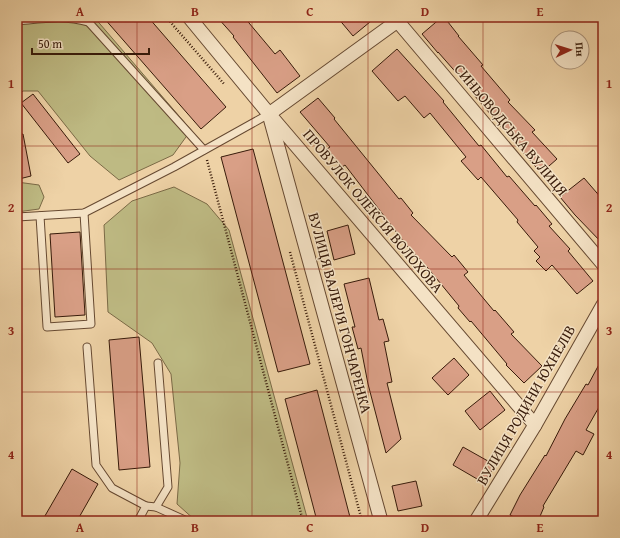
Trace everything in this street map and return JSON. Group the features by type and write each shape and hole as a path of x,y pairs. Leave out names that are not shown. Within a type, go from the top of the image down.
{"street":[{"name":"ПРОВУЛОК ОЛЕКСІЯ ВОЛОХОВА","path":"189,17 269,114 534,425"},
{"path":"269,114 398,18"},
{"name":"СИНЬОВОДСЬКА ВУЛИЦЯ","path":"398,18 603,264"},
{"name":"ВУЛИЦЯ ВАЛЕРІЯ ГОНЧАРЕНКА","path":"269,114 381,521"},
{"name":"ВУЛИЦЯ РОДИНИ ЮХНЕЛІВ","path":"476,521 534,425 603,305"}],"lane":[{"path":"17,21 64,17 86,20 204,150"},
{"path":"17,217 84,213 174,167 269,114"},
{"path":"40,216 47,327 91,324 84,213"},
{"path":"87,347 96,465 112,488 146,506 156,507 187,521"},
{"path":"156,507 168,487 158,363"},
{"path":"138,521 146,506"}],"path":[{"path":"166,17 226,87"},
{"path":"204,150 303,521"},
{"path":"289,245 362,521"}],"shaded area":[{"path":"17,17 94,17 191,130 173,155 119,180 90,156 38,91 23,91 17,97"},
{"path":"17,182 39,185 44,197 39,209 17,212"},
{"path":"174,187 207,204 229,230 308,521 196,521 177,504 180,463 171,374 152,343 108,312 104,225 132,201"}],"building":[{"path":"103,17 148,17 226,107 201,129"},
{"path":"217,17 244,17 275,54 280,50 300,76 277,93 233,37 234,36"},
{"path":"337,17 376,17 353,36"},
{"path":"442,17 444,17 483,65 481,66 510,100 508,102 535,130 532,132 557,159 541,173 474,95 475,94 422,34"},
{"path":"397,49 444,101 443,102 479,146 481,145 507,177 509,176 552,224 549,226 570,249 568,251 593,281 577,294 552,265 546,271 536,261 540,257 534,251 538,247 517,222 518,220 481,177 478,180 461,161 466,157 430,113 424,118 405,96 398,101 372,71"},
{"path":"33,94 80,154 68,163 21,103"},
{"path":"318,98 399,199 401,198 413,213 411,215 452,257 454,255 468,272 464,275 514,332 511,334 542,366 524,383 506,365 507,364 471,321 470,322 458,308 459,306 427,267 407,246 345,165 342,167 327,149 330,147 300,112"},
{"path":"23,134 31,176 19,179 17,171 17,135"},
{"path":"253,149 310,364 278,372 221,157"},
{"path":"584,178 603,200 603,244 560,197"},
{"path":"348,225 355,254 334,260 327,231"},
{"path":"80,232 85,315 55,317 50,234"},
{"path":"369,278 379,320 383,319 389,341 384,342 392,382 387,383 401,439 386,453 368,384 361,348 358,349 352,327 355,327 344,284"},
{"path":"139,337 150,467 119,470 109,340"},
{"path":"603,357 603,400 586,430 594,434 583,455 576,451 543,506 544,507 538,521 522,521 510,515 520,495 545,455 546,456 565,419 586,384 588,385"},
{"path":"454,358 469,375 448,395 432,378"},
{"path":"317,390 351,521 317,521 285,399"},
{"path":"490,391 505,410 480,430 465,411"},
{"path":"463,447 495,465 484,483 453,465"},
{"path":"72,469 98,484 77,521 42,521"},
{"path":"416,481 422,506 398,511 392,486"}]}
